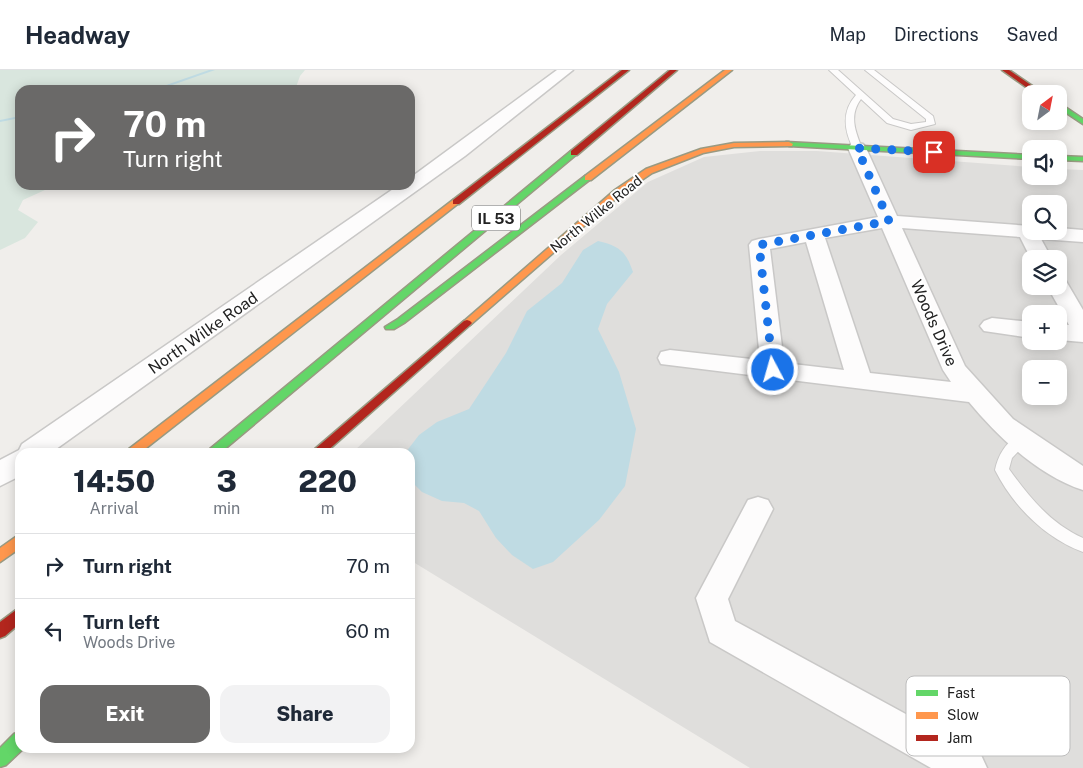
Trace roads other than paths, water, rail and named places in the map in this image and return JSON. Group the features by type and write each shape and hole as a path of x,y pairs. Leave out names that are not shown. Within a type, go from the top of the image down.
{"main road":[{"path":"485,179 611,70"},
{"name":"IL 53","path":"138,448 626,70"},
{"name":"IL 53","path":"219,448 674,70"},
{"path":"318,366 401,321 729,70"},
{"path":"1005,70 1028,85"},
{"path":"1068,112 1083,122"},
{"name":"North Wilke Road","path":"323,448 618,192 649,171 701,151 734,146 777,143 1022,157"},
{"path":"1067,159 1083,160"},
{"path":"0,556 15,544"},
{"path":"0,631 15,618"},
{"path":"0,759 15,745"}],"street":[{"name":"North Wilke Road","path":"415,183 466,147 566,70"},
{"name":"Woods Drive","path":"857,148 955,370 1004,426 1062,468 1083,479"},
{"name":"North Wilke Road","path":"38,448 405,190"},
{"path":"773,370 759,245 889,221 1022,232"},
{"path":"814,234 860,380"},
{"path":"1067,235 1083,236"},
{"path":"1063,295 1083,328"},
{"path":"992,326 1022,329"},
{"path":"1067,333 1083,334"},
{"path":"670,358 976,394"},
{"path":"0,475 15,464"},
{"path":"758,509 712,598 722,631 906,733"},
{"path":"946,756 968,768"}],"lane":[{"path":"833,70 890,121 900,126 911,127 931,124 930,118 869,70"},
{"path":"857,148 848,120 849,109 861,94"},
{"path":"1023,439 1005,456 1002,470 1016,492 1049,527 1083,544"}],"water":[{"path":"598,241 616,247 628,259 633,272 607,304 598,329 619,372 636,429 625,486 599,520 553,562 533,569 512,555 496,538 479,511 464,503 442,501 422,492 415,485 415,448 409,448 419,435 437,422 469,409 506,353 527,311 562,283 583,250"}],"waterway":[{"path":"169,85 213,70"},
{"path":"0,121 15,118"}]}
